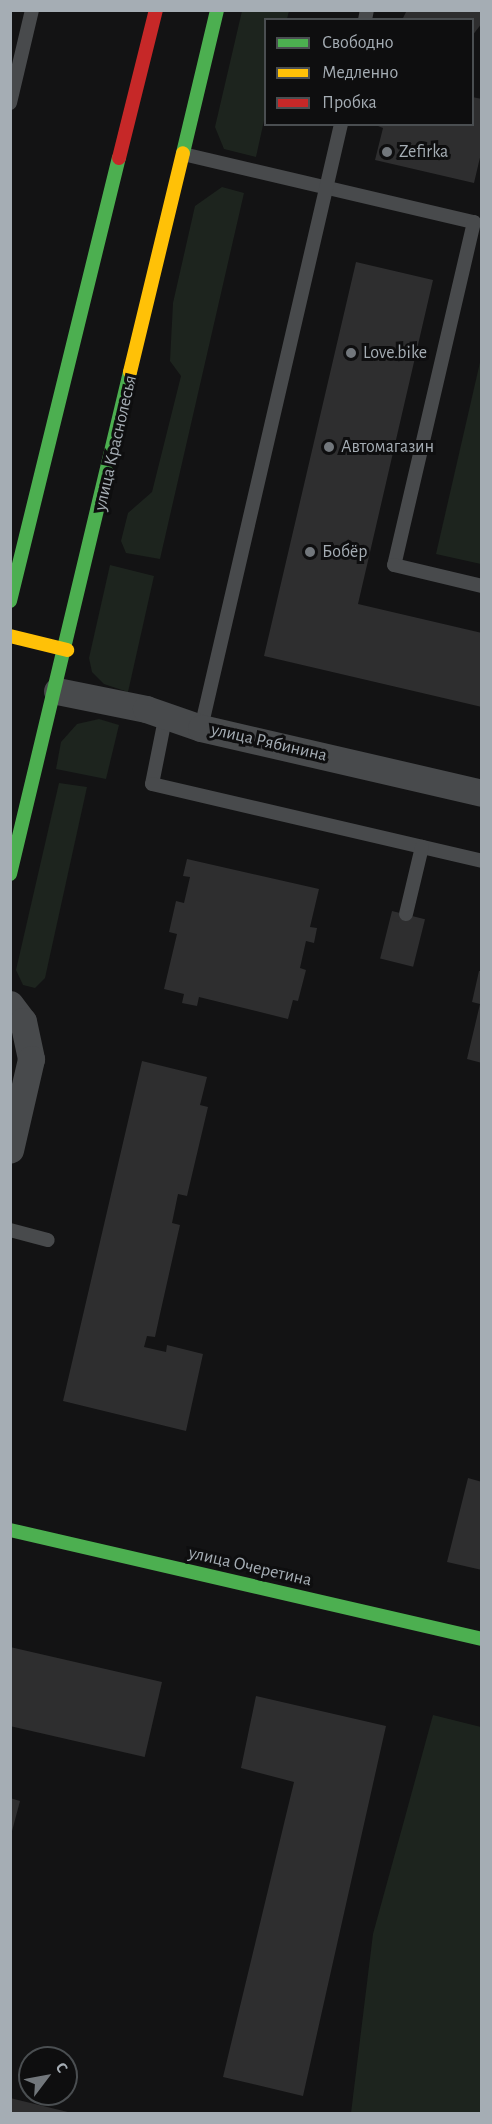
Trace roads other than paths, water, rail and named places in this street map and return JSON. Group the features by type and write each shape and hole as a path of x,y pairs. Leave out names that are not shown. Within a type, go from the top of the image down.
{"main road":[{"path":"10,601 156,10"},
{"name":"улица Краснолесья","path":"10,874 67,650 217,10"},
{"path":"10,636 67,650"},
{"name":"улица Очеретина","path":"10,1530 482,1639"}],"street":[{"name":"улица Рябинина","path":"57,691 166,714 201,728 482,793"},
{"path":"10,1004 23,1021 31,1059 10,1150"}],"lane":[{"path":"10,103 32,10"},
{"path":"201,728 341,126"},
{"path":"183,154 326,188 478,218 394,566 482,586"},
{"path":"166,714 152,784 482,861"},
{"path":"406,914 422,847"},
{"path":"10,1230 48,1240"}],"place":[{"name":"Zefirka","path":"387,152"},
{"name":"Love.bike","path":"351,353"},
{"name":"Автомагазин","path":"329,447"},
{"name":"Бобёр","path":"310,552"}]}
